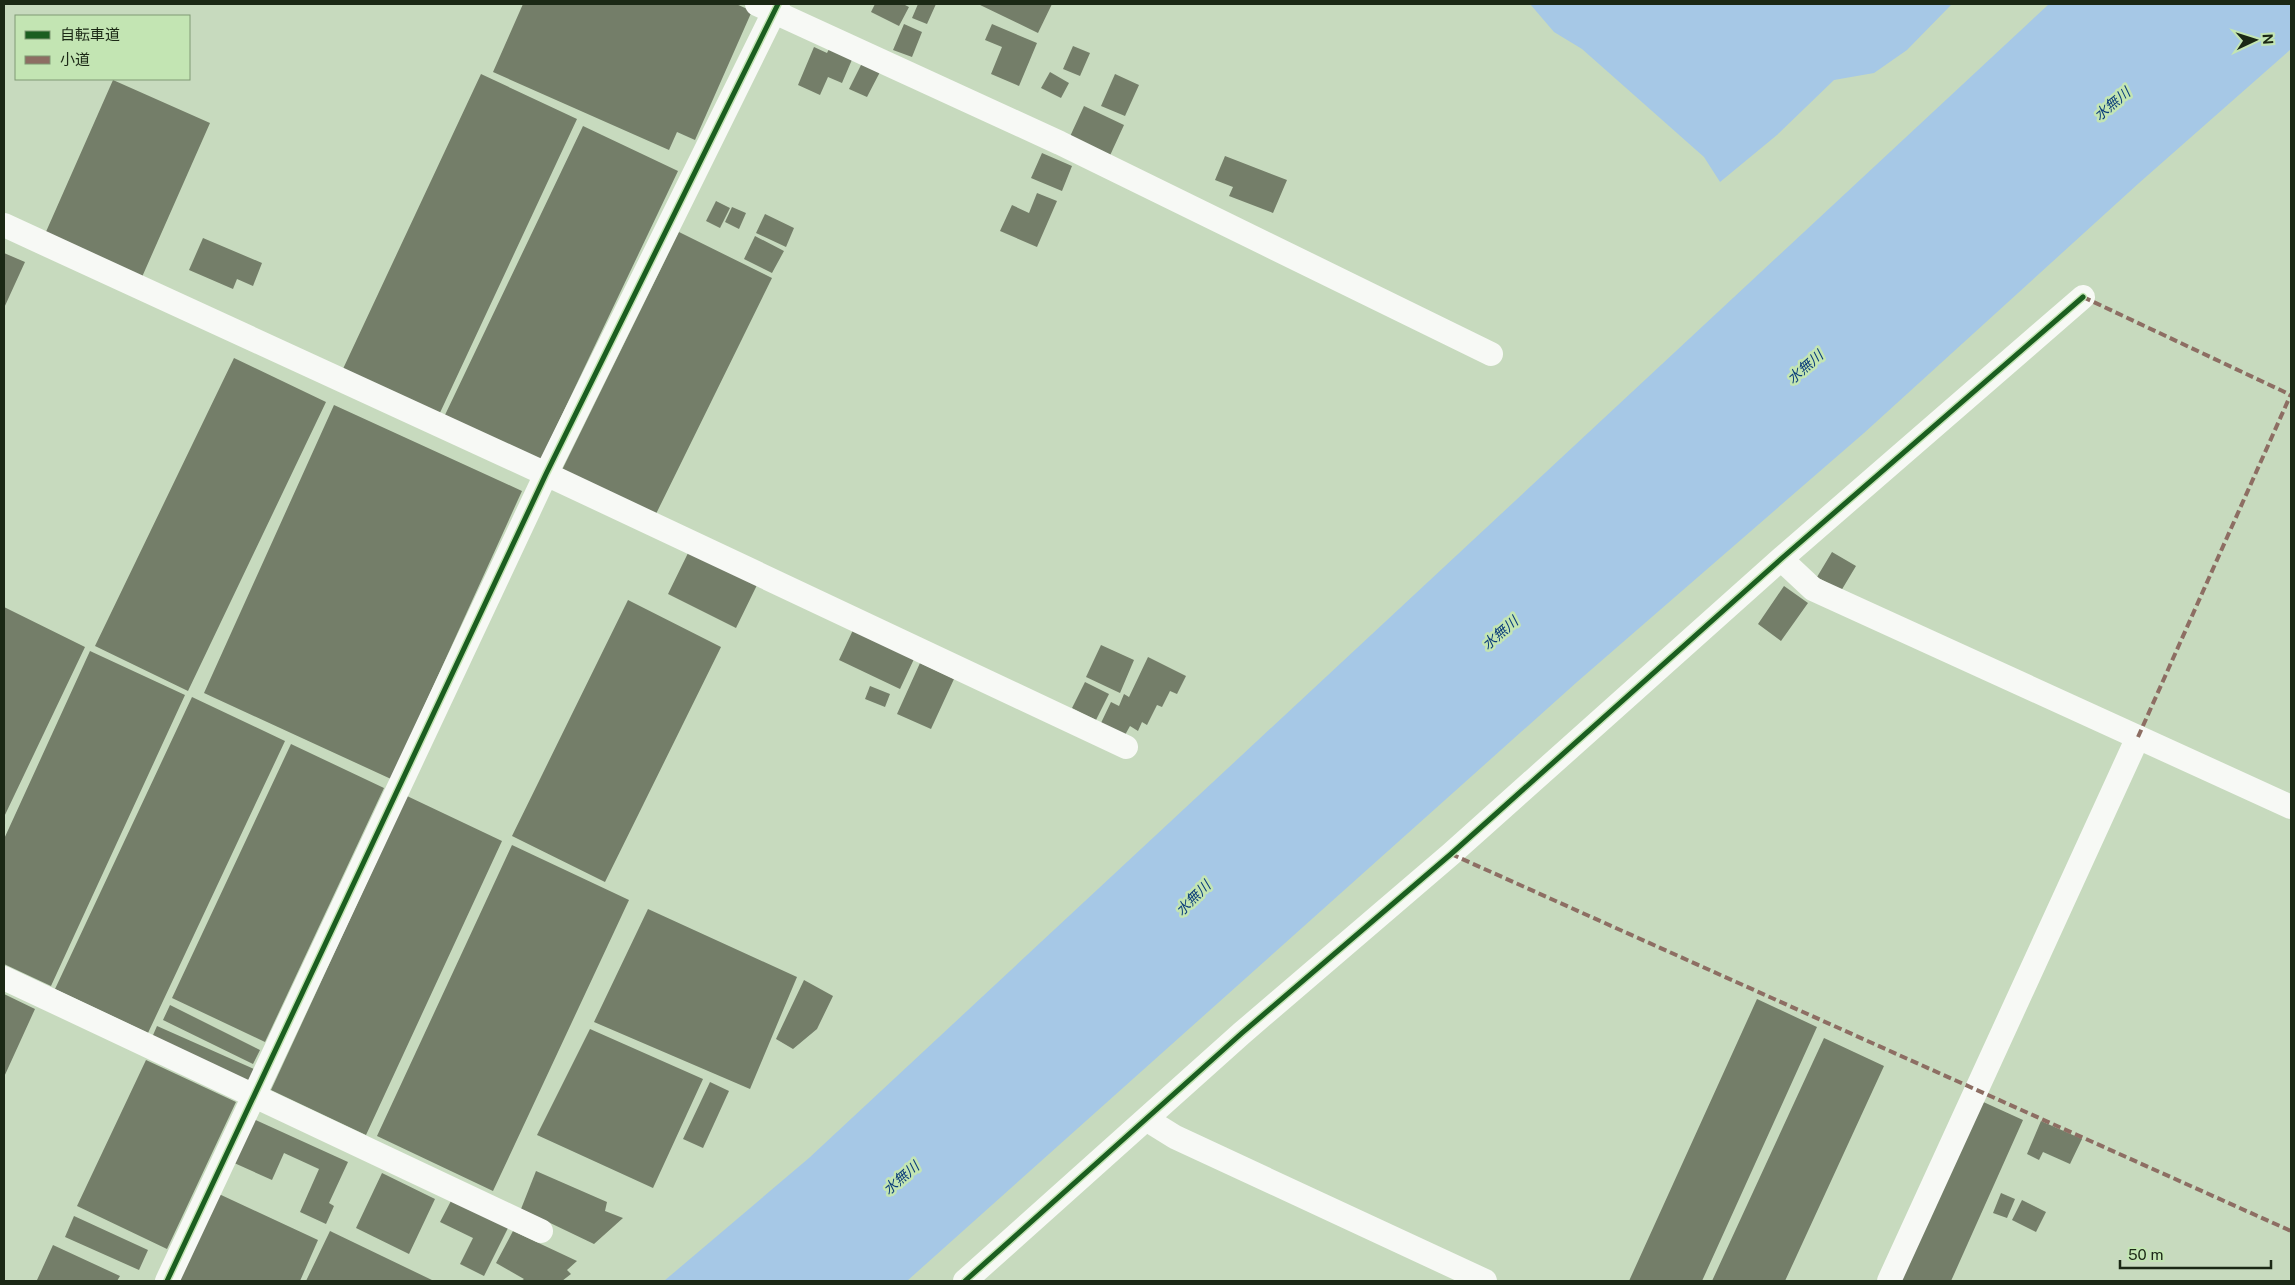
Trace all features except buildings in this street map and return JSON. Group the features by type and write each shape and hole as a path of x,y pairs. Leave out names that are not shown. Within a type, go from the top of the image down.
{"street":[{"path":"167,1281 546,474 770,6 1060,143 1491,354"},
{"path":"4,225 546,474 1126,747"},
{"path":"964,1281 1242,1033 1451,854 1781,558 2084,297"},
{"path":"1781,558 1813,589 2291,807"},
{"path":"1889,1281 2138,737"},
{"path":"4,978 541,1231"},
{"path":"1146,1119 1175,1137 1485,1281"}],"water":[{"path":"1530,4 1952,4 1907,50 1874,73 1834,80 1777,135 1720,182 1704,157 1582,49 1554,32"},
{"name":"水無川","path":"2049,4 2291,4 2291,49 2139,183 1864,433 1577,682 907,1281 664,1281 809,1158"}],"marked path":[{"path":"2083,297 2291,395"},
{"path":"2138,737 2291,394"},
{"path":"1451,854 2291,1231"}],"cycle path":[{"path":"167,1281 546,474 778,4"},
{"path":"965,1281 1242,1033 1451,854 1781,559 2083,297"}]}
